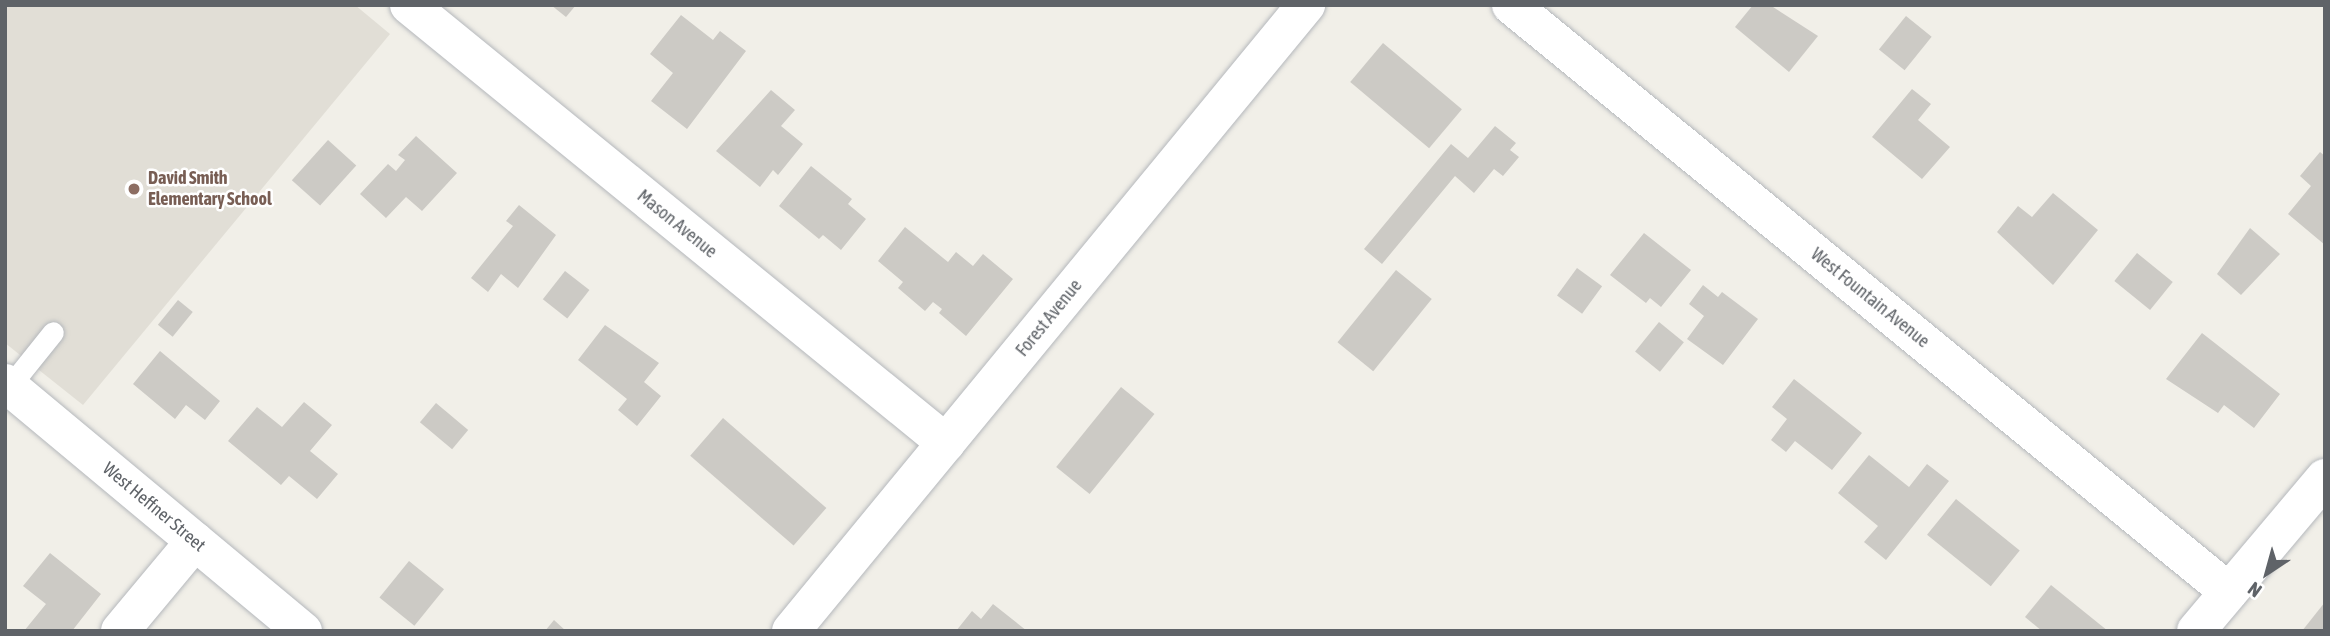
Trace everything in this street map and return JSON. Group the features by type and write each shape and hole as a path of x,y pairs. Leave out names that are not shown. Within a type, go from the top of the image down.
{"street":[{"name":"Mason Avenue","path":"409,5 946,443"},
{"name":"Forest Avenue","path":"791,631 1306,5"},
{"name":"West Fountain Avenue","path":"1511,5 2229,592"},
{"name":"West Heffner Street","path":"7,385 303,631"},
{"path":"2196,631 2325,478"},
{"path":"120,631 195,541"}],"lane":[{"path":"7,385 53,332"}],"shaded area":[{"name":"David Smith Elementary School","path":"5,5 355,5 390,34 83,405 5,343"}],"building":[{"path":"551,5 576,5 566,17"},
{"path":"1753,5 1770,5 1818,36 1789,72 1735,27"},
{"path":"681,15 713,40 720,31 746,51 687,129 651,101 673,73 650,54"},
{"path":"1906,16 1932,37 1905,70 1879,49"},
{"path":"1383,43 1462,109 1429,148 1350,82"},
{"path":"1912,89 1931,104 1918,120 1950,147 1922,179 1872,137"},
{"path":"771,90 795,110 781,126 803,144 778,175 773,170 760,187 716,151"},
{"path":"1495,126 1516,143 1510,150 1519,157 1503,176 1494,169 1474,193 1455,176 1382,264 1364,249 1451,144 1468,158"},
{"path":"416,136 457,173 422,211 406,197 386,218 360,194 388,164 396,171 405,160 398,155"},
{"path":"328,140 356,165 320,206 292,180"},
{"path":"2320,152 2325,156 2325,245 2288,214 2311,186 2300,176"},
{"path":"811,166 852,199 848,204 866,219 841,250 823,235 819,239 779,206"},
{"path":"2053,193 2098,230 2053,285 1997,232 2018,206 2032,217"},
{"path":"519,205 556,235 518,288 501,274 488,292 471,278 513,226 506,221"},
{"path":"905,227 948,262 956,252 973,266 983,254 1013,279 966,336 939,313 942,309 933,302 925,311 898,288 903,282 878,261"},
{"path":"2250,228 2280,254 2241,295 2217,274"},
{"path":"1644,233 1691,270 1661,307 1650,298 1646,303 1610,275"},
{"path":"2137,253 2173,282 2150,310 2114,281"},
{"path":"1577,268 1602,286 1582,314 1557,296"},
{"path":"1396,270 1432,299 1373,371 1337,342"},
{"path":"565,271 589,290 567,318 543,299"},
{"path":"1703,285 1718,297 1722,292 1758,319 1723,365 1687,339 1704,316 1689,304"},
{"path":"178,300 193,312 173,337 158,325"},
{"path":"1659,322 1684,342 1660,372 1635,352"},
{"path":"605,325 659,363 644,382 661,396 637,426 618,410 627,399 578,360"},
{"path":"2202,333 2280,394 2254,428 2224,405 2218,413 2166,379"},
{"path":"160,351 220,401 205,420 186,405 175,419 133,384"},
{"path":"1794,379 1862,433 1832,470 1795,441 1786,452 1771,440 1787,419 1772,407"},
{"path":"1121,387 1154,414 1090,494 1056,467"},
{"path":"304,402 332,425 310,451 338,474 317,499 289,476 281,485 228,441 257,407 282,427"},
{"path":"436,403 468,430 452,449 420,422"},
{"path":"723,418 826,508 794,546 690,456"},
{"path":"1869,455 1909,487 1927,464 1949,481 1886,560 1864,542 1878,526 1838,493"},
{"path":"1956,499 2020,551 1991,586 1927,535"},
{"path":"50,553 101,594 72,631 24,631 46,604 23,586"},
{"path":"409,561 444,589 414,626 379,598"},
{"path":"2051,585 2108,631 2042,631 2025,617"},
{"path":"2325,602 2325,631 2302,631"},
{"path":"993,604 1027,631 956,631 972,611 981,619"},
{"path":"554,620 566,631 545,631"}],"place":[{"name":"David Smith Elementary School","path":"134,189"}]}
